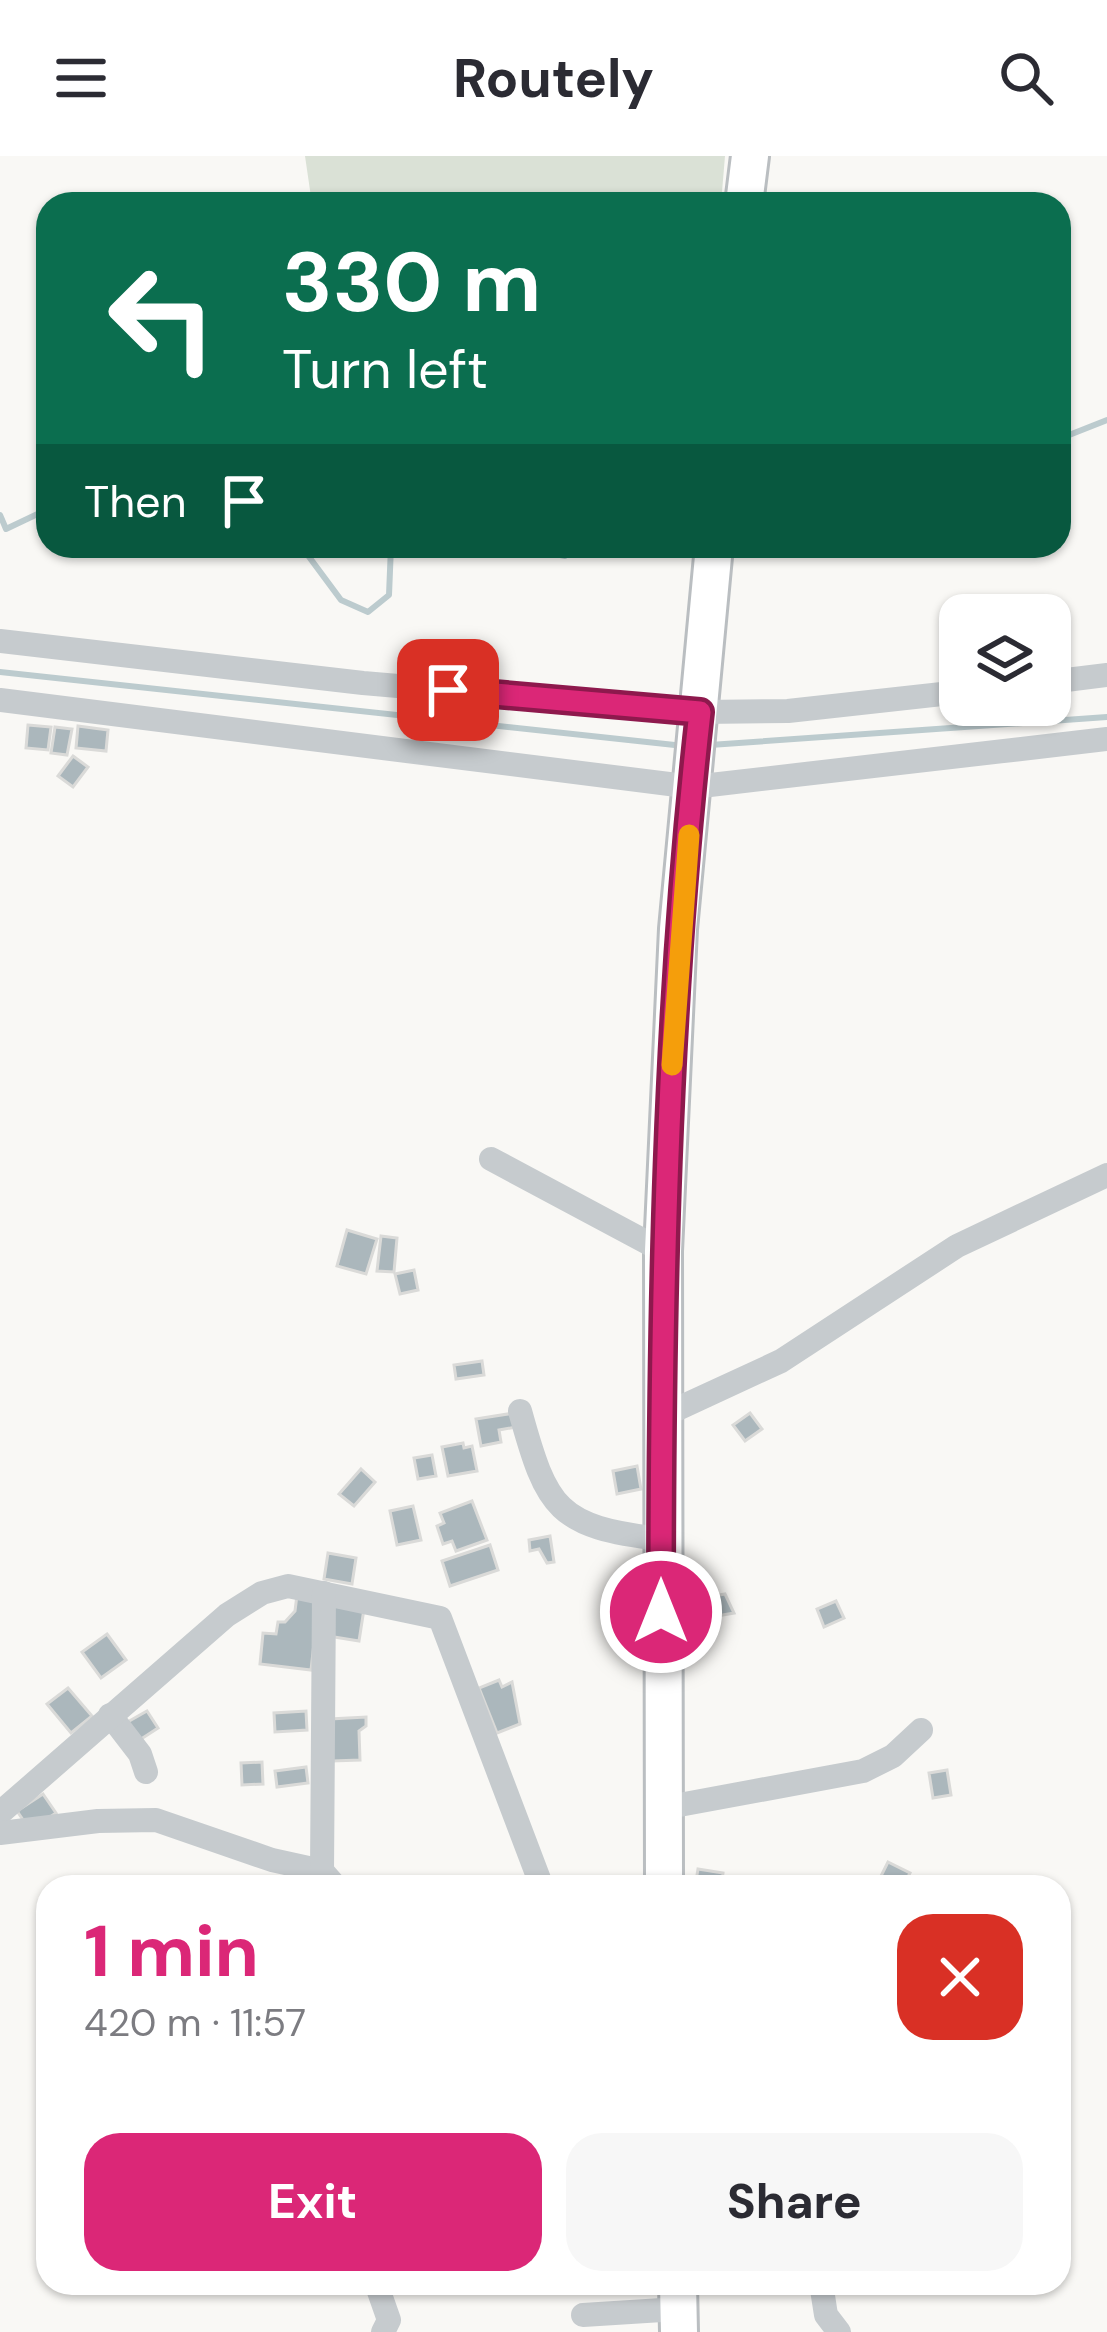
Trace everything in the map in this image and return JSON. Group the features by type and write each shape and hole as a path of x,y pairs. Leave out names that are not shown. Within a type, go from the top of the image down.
{"highway":[{"path":"746,192 750,156"},
{"path":"664,1875 663,1251 679,929 713,558"}],"street":[{"path":"0,640 363,683 700,715 788,711 939,694"},
{"path":"1071,679 1107,675"},
{"path":"0,700 694,781 1107,740"},
{"path":"491,1159 663,1251"},
{"path":"662,1416 781,1361 957,1246 1107,1175"},
{"path":"520,1411 539,1481 550,1497 574,1518 604,1532 662,1539"},
{"path":"0,1813 227,1615 262,1593 288,1586 440,1618 537,1875"},
{"path":"324,1593 329,1875"},
{"path":"110,1715 140,1754 146,1772"},
{"path":"663,1808 852,1774 893,1756 921,1730"},
{"path":"0,1833 98,1821 156,1820 317,1875"},
{"path":"380,2295 389,2320 383,2332"},
{"path":"823,2295 826,2314 839,2332"},
{"path":"583,2315 678,2308"}],"shaded area":[{"path":"305,156 725,156 722,192 310,192"}],"building":[{"path":"28,725 51,727 48,750 26,748"},
{"path":"78,726 108,730 106,751 76,748"},
{"path":"55,727 72,729 67,755 51,753"},
{"path":"73,756 88,767 73,787 58,776"},
{"path":"347,1230 377,1239 366,1274 337,1266"},
{"path":"381,1236 397,1238 394,1272 377,1271"},
{"path":"414,1270 418,1290 400,1294 395,1274"},
{"path":"482,1361 484,1375 456,1379 454,1365"},
{"path":"514,1413 516,1427 499,1430 501,1442 481,1446 476,1419"},
{"path":"750,1413 762,1429 745,1441 733,1425"},
{"path":"463,1443 464,1448 472,1446 477,1471 448,1476 442,1447"},
{"path":"432,1455 436,1476 418,1479 414,1458"},
{"path":"637,1466 641,1489 617,1494 613,1471"},
{"path":"361,1469 375,1482 354,1506 339,1494"},
{"path":"472,1501 487,1540 456,1551 452,1541 443,1544 437,1526 444,1523 440,1513"},
{"path":"413,1506 421,1540 397,1545 390,1511"},
{"path":"550,1536 554,1562 547,1563 539,1549 530,1551 529,1540"},
{"path":"490,1545 498,1570 450,1586 442,1561"},
{"path":"328,1553 356,1558 352,1584 324,1579"},
{"path":"725,1594 734,1613 711,1617 708,1597"},
{"path":"297,1595 319,1598 311,1670 260,1664 263,1633 276,1634 278,1622 285,1622 295,1611"},
{"path":"836,1601 844,1618 824,1627 817,1609"},
{"path":"333,1604 364,1609 359,1641 328,1636"},
{"path":"107,1634 126,1660 101,1678 82,1652"},
{"path":"499,1680 502,1687 512,1682 520,1724 497,1733 479,1688"},
{"path":"68,1688 92,1716 71,1733 47,1704"},
{"path":"147,1711 158,1728 135,1743 124,1724"},
{"path":"306,1711 307,1730 275,1732 274,1713"},
{"path":"366,1717 366,1726 359,1731 360,1760 332,1761 330,1719"},
{"path":"262,1762 263,1784 242,1785 241,1763"},
{"path":"306,1767 308,1783 277,1787 275,1771"},
{"path":"947,1770 951,1795 933,1798 929,1773"},
{"path":"43,1794 56,1813 30,1830 17,1811"},
{"path":"888,1862 910,1873 909,1875 882,1875"},
{"path":"698,1869 723,1873 723,1875 697,1875"}],"waterway":[{"path":"1071,434 1107,420"},
{"path":"0,515 6,529 36,515"},
{"path":"310,558 341,600 368,612 389,595 391,558"},
{"path":"0,672 684,746"},
{"path":"710,745 1107,717"}],"slow traffic":[{"path":"672,1065 689,835"}],"route":[{"path":"448,690 700,712 679,929 663,1251 661,1612"}]}
